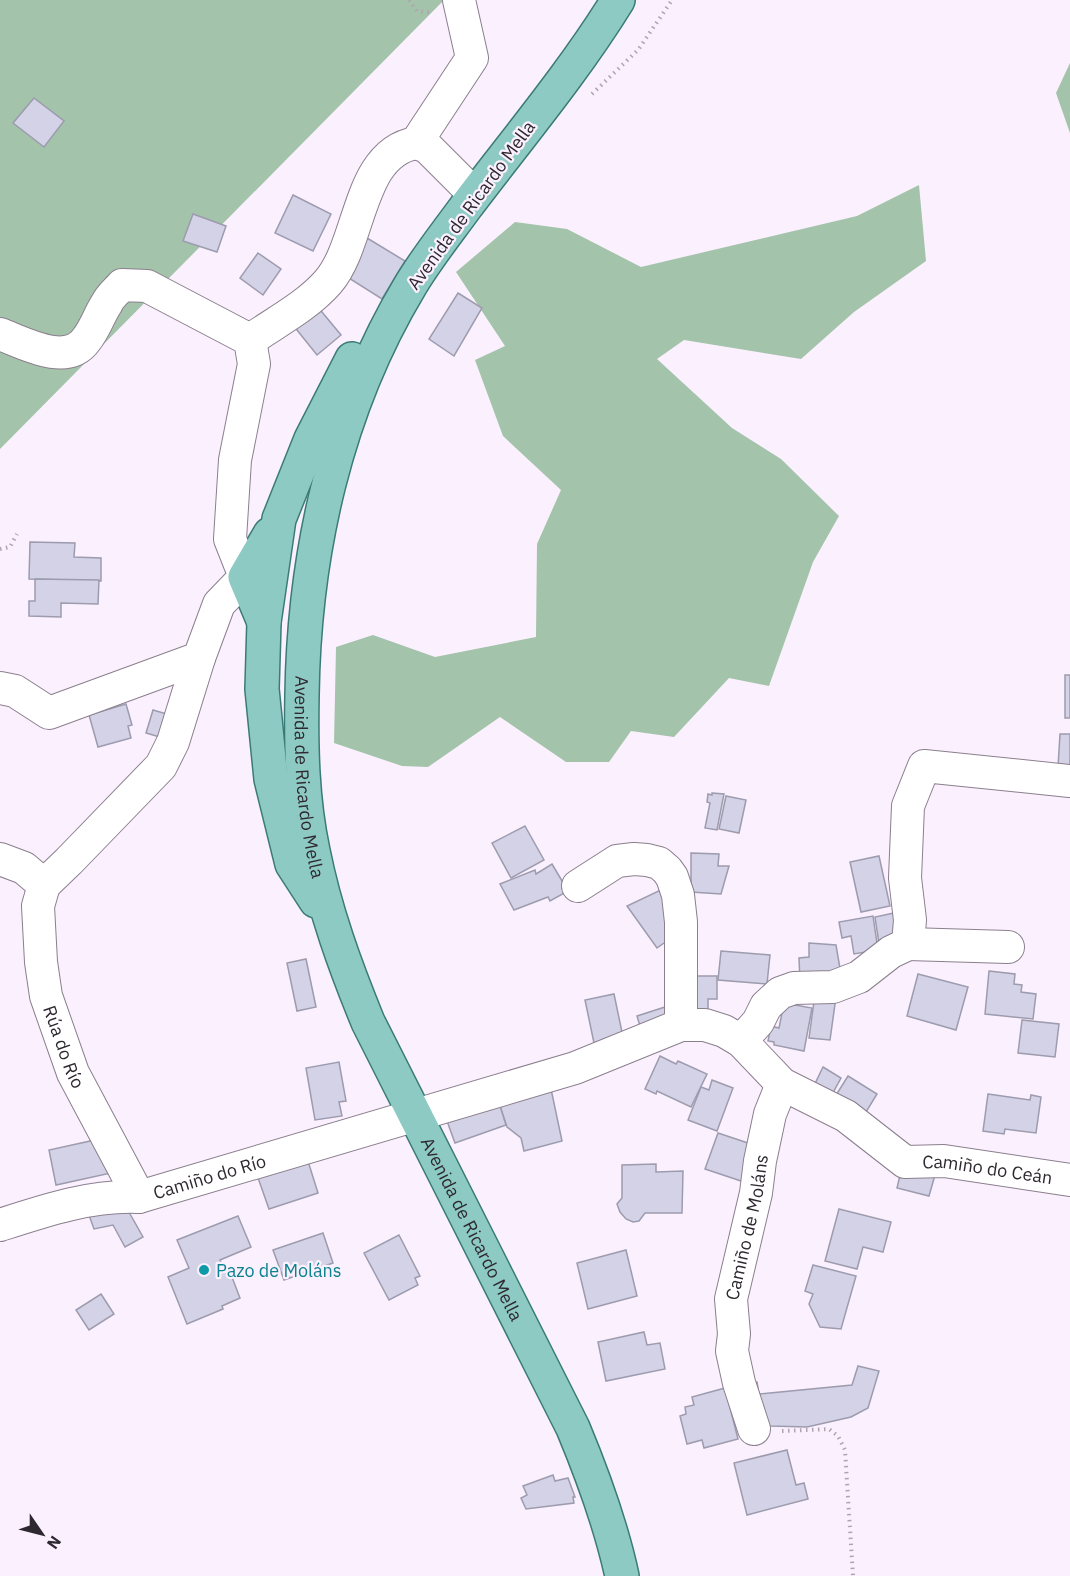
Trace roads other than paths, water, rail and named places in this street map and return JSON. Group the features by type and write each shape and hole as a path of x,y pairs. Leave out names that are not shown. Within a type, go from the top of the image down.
{"main road":[{"name":"Avenida de Ricardo Mella","path":"618,0 549,100 432,253 393,315 356,398 334,464 312,568 305,624 301,722 303,778 312,850 330,923 348,973 369,1022 573,1428 595,1483 622,1576"},
{"path":"264,622 245,578 279,519 311,439 354,356 393,315"},
{"path":"323,511 296,508 279,519 264,622 261,689 271,779 292,864 330,923"},
{"path":"264,622 305,624"}],"street":[{"path":"416,143 472,58 459,0"},
{"path":"250,340 313,297 329,280 343,256 370,182 394,150 405,144 416,143 427,147 475,195"},
{"path":"0,334 32,346 61,353 79,348 87,339 108,300 122,285 147,286 250,340"},
{"path":"0,859 24,868 44,885 161,766 173,742 199,658 219,604 245,578 230,539 235,460 254,363 250,340"},
{"path":"0,688 15,691 48,713 199,658"},
{"path":"908,944 910,920 905,878 908,806 924,766 1070,781"},
{"path":"578,886 617,861 634,859 659,863 672,877 678,895 681,922 681,1025"},
{"name":"Rúa do Río","path":"44,885 38,906 41,962 46,996 73,1074 139,1197"},
{"path":"741,1041 758,1022 766,1006 780,993 794,988 833,987 860,977 891,952 908,944 1008,947"},
{"path":"416,1115 575,1068 681,1025 705,1025 724,1031 741,1041 782,1084"},
{"name":"Camiño do Ceán","path":"782,1084 846,1116 905,1162 944,1161 1070,1180"},
{"name":"Camiño de Moláns","path":"754,1429 739,1383 732,1351 734,1334 731,1299 756,1193 770,1114 782,1084"},
{"name":"Camiño do Río","path":"0,1225 53,1207 112,1196 139,1197 416,1115"}],"place":[{"name":"Pazo de Moláns","path":"204,1270"}]}
